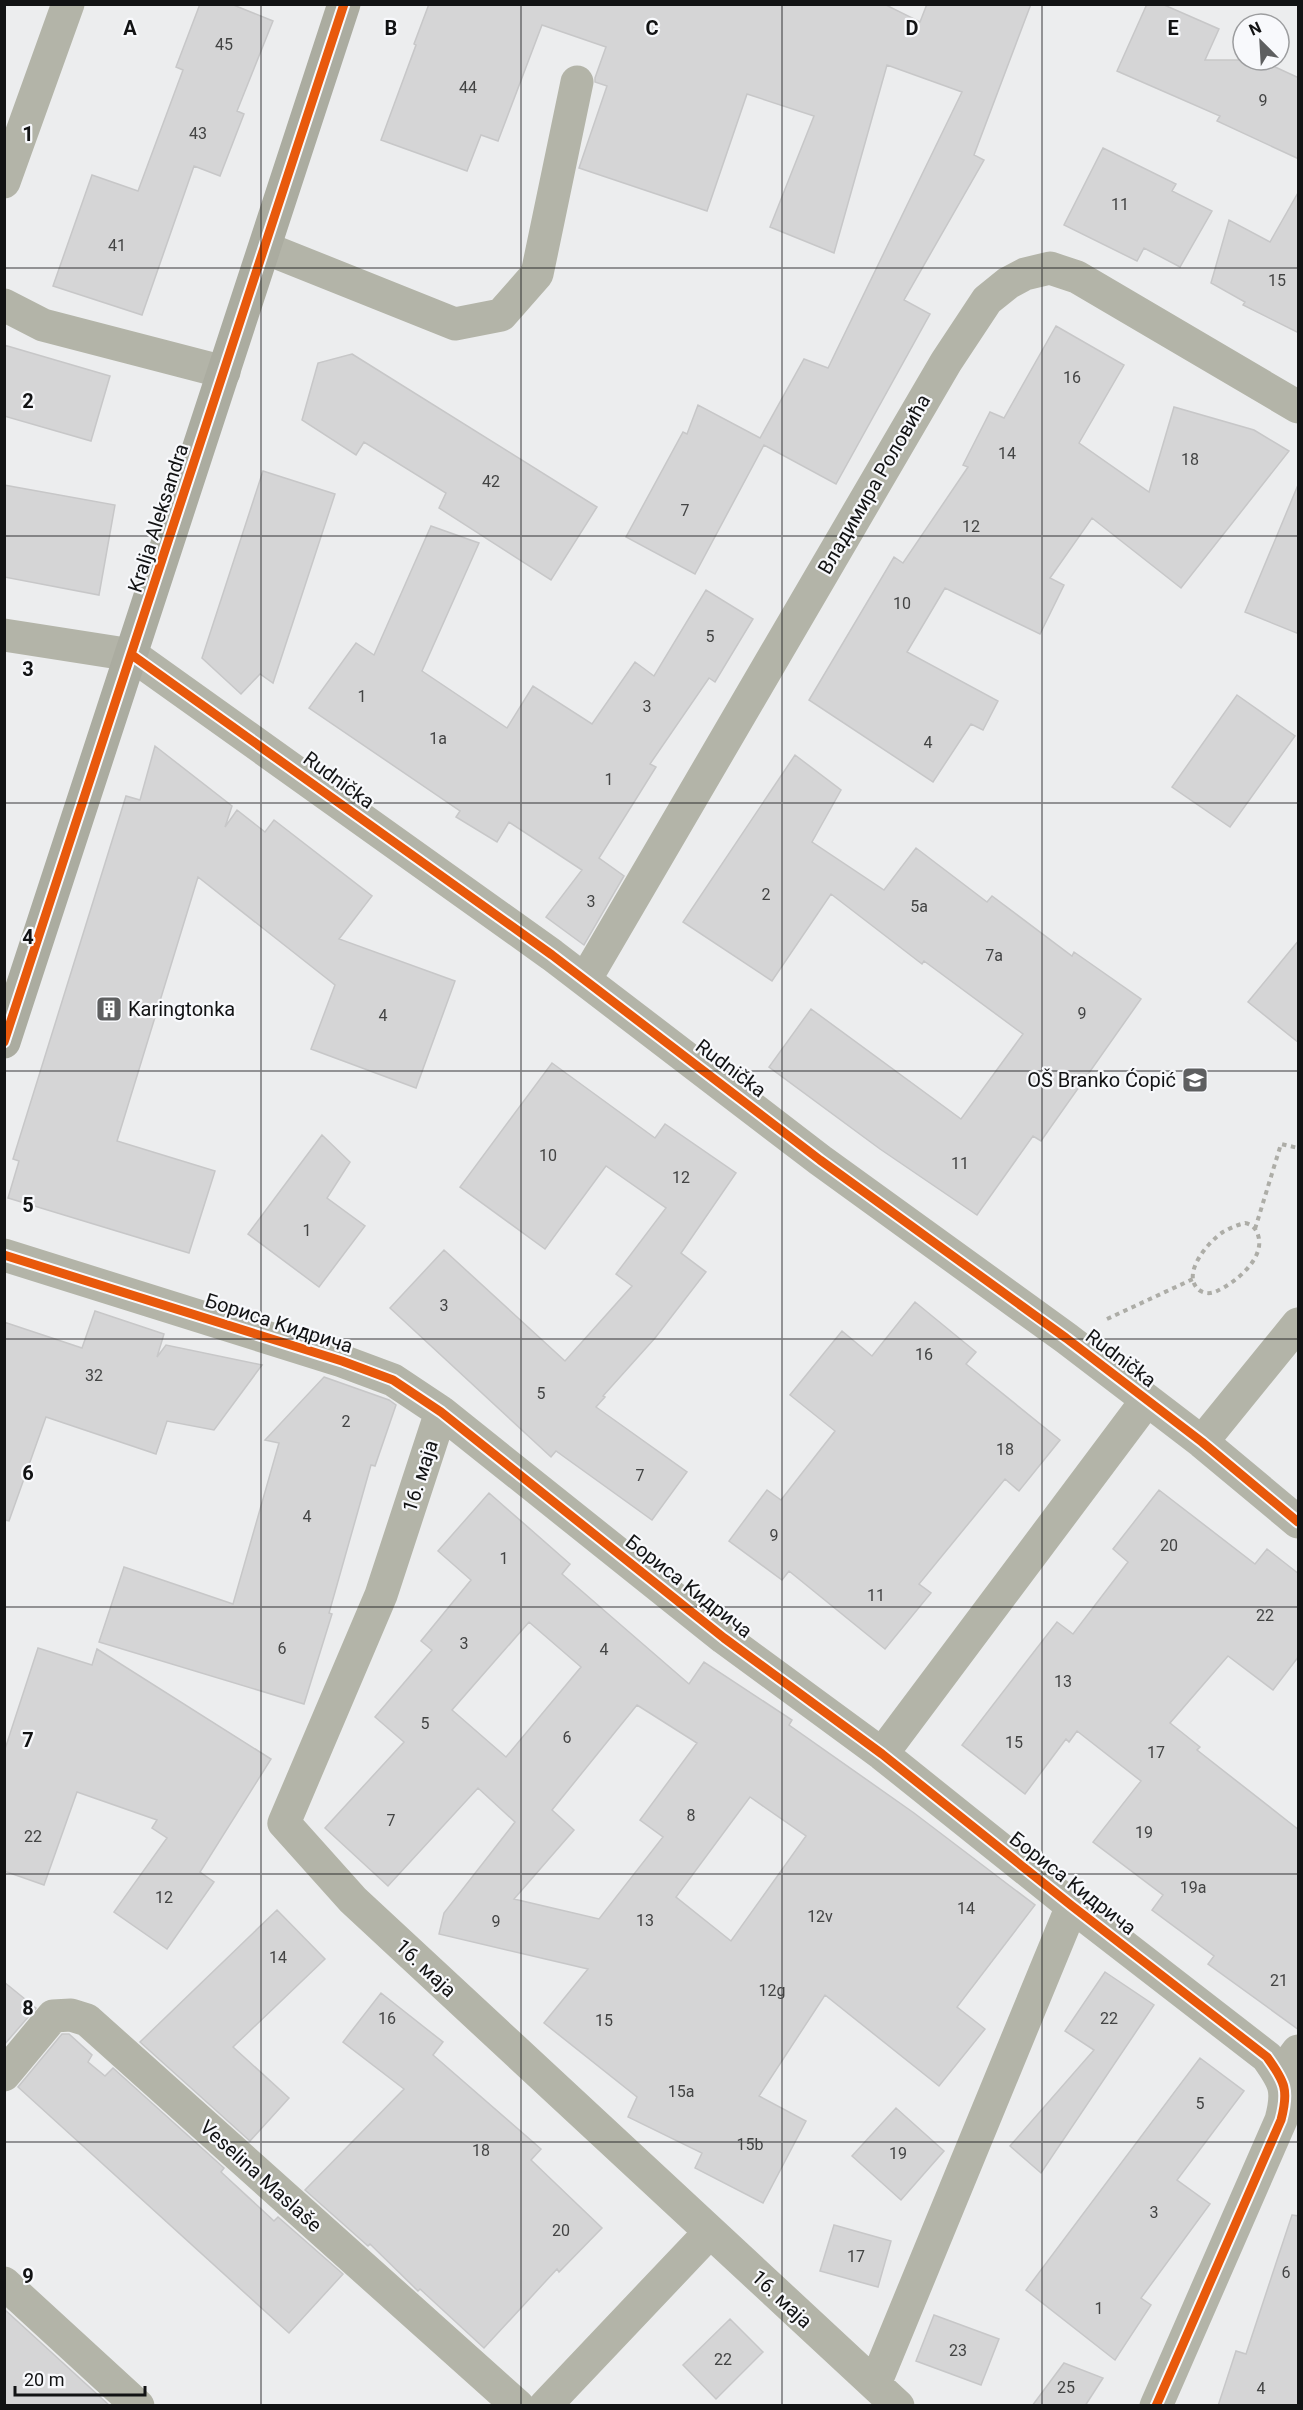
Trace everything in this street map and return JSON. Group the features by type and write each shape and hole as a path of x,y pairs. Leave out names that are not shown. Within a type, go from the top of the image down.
{"main road":[{"name":"Kralja Aleksandra","path":"4,1042 344,4"}],"street":[{"path":"4,182 68,4"},
{"path":"265,248 455,324 501,315 537,274 577,82"},
{"name":"Владимира Роловића","path":"585,980 946,362 987,300 1008,282 1025,274 1050,268 1077,277 1299,407"},
{"path":"4,304 43,325 224,372"},
{"path":"4,635 132,655"},
{"name":"Rudnička","path":"132,655 585,980 820,1160 1066,1338 1202,1442 1299,1522"},
{"name":"Бориса Kидрича","path":"4,1255 342,1360 393,1380 441,1412 724,1638 882,1754 1072,1906 1267,2057 1289,2063"},
{"path":"1202,1442 1299,1324"},
{"path":"882,1754 1147,1400"},
{"name":"16. маја","path":"441,1412 381,1595 284,1823 353,1900 887,2395"},
{"path":"887,2395 1072,1906"},
{"name":"Veselina Maslaše","path":"4,2074 53,2016 72,2015 87,2020 518,2406"},
{"path":"1156,2406 1281,2120 1287,2097 1289,2063"},
{"path":"545,2406 710,2232"},
{"path":"4,2283 138,2406"}],"path":[{"path":"1255,1229 1245,1223 1223,1232 1204,1251 1196,1264 1193,1279 1201,1292 1212,1293 1236,1278 1253,1260 1258,1250 1259,1240 1255,1229 1281,1143 1299,1148"},
{"path":"1066,1338 1193,1279"}],"building":[{"path":"200,4 231,4 273,21 237,111 244,114 220,176 194,166 142,315 53,286 92,175 138,191 183,70 176,67"},
{"path":"429,4 884,4 920,22 927,4 1031,4 974,155 984,160 904,300 930,314 836,484 764,445 695,574 626,537 683,432 687,434 698,405 760,438 804,359 828,368 962,92 887,65 834,253 770,227 814,116 747,94 707,211 579,168 607,86 595,82 606,47 542,25 498,141 481,135 467,171 381,140"},
{"path":"1147,4 1162,4 1219,29 1205,60 1231,60 1231,72 1286,72 1299,78 1299,159 1217,121 1220,116 1117,71"},
{"path":"1103,148 1176,184 1172,191 1212,211 1180,267 1144,248 1137,261 1064,225"},
{"path":"1299,191 1299,333 1243,305 1245,302 1211,283 1229,220 1270,242"},
{"path":"1056,326 1124,365 1079,443 1149,492 1174,407 1254,430 1289,451 1181,588 1092,518 1050,578 1064,585 1040,634 945,588 907,652 998,701 983,730 971,724 933,782 809,700 894,557 903,563 968,467 963,465 990,412 1004,418"},
{"path":"4,345 110,376 91,441 4,416"},
{"path":"352,354 597,507 551,580 439,508 446,493 364,442 356,455 302,420 318,363"},
{"path":"263,471 335,494 273,683 260,674 241,694 202,658"},
{"path":"4,485 115,505 99,595 4,577"},
{"path":"1299,485 1299,634 1245,612"},
{"path":"431,526 479,543 422,671 507,728 533,686 592,724 635,662 654,676 706,590 753,619 715,682 709,678 650,764 656,767 599,858 624,876 584,945 546,917 582,870 509,822 497,842 456,817 460,811 309,708 356,643 374,655"},
{"path":"1237,695 1295,736 1230,827 1172,787"},
{"name":"Karingtonka","path":"155,746 232,806 225,827 237,810 265,832 274,820 372,896 339,939 455,981 416,1088 311,1049 335,985 198,877 117,1141 215,1171 189,1253 8,1198 19,1161 13,1159 126,796 140,800"},
{"path":"795,755 841,790 812,842 884,890 916,848 987,902 992,896 1072,956 1074,952 1141,999 1041,1141 1033,1136 977,1215 880,1149 769,1067 811,1009 961,1119 1023,1034 924,961 922,964 831,894 772,981 683,922"},
{"path":"1299,940 1299,1043 1248,1002"},
{"path":"552,1063 655,1138 665,1124 736,1173 681,1253 706,1272 655,1338 603,1396 605,1397 596,1407 687,1472 652,1520 556,1451 551,1457 390,1308 444,1250 565,1361 632,1286 616,1274 666,1208 606,1166 545,1249 460,1187"},
{"path":"322,1135 350,1162 327,1198 365,1226 319,1287 248,1234"},
{"path":"915,1302 976,1352 966,1364 1060,1440 1019,1491 1005,1479 919,1584 931,1593 885,1649 789,1571 782,1580 729,1541 767,1490 781,1500 835,1431 790,1395 842,1331 872,1356"},
{"path":"95,1311 164,1334 157,1357 166,1345 262,1365 214,1430 167,1421 156,1454 46,1417 9,1521 4,1520 4,1322 82,1348"},
{"path":"324,1377 389,1400 396,1405 375,1466 371,1465 329,1613 332,1614 304,1704 99,1642 124,1567 233,1604 279,1443 265,1440"},
{"path":"1159,1490 1255,1564 1267,1549 1299,1574 1299,1656 1273,1690 1228,1656 1170,1723 1200,1747 1197,1750 1299,1830 1299,2030 1208,1964 1214,1956 1152,1910 1163,1895 1093,1842 1141,1781 1077,1731 1069,1742 1066,1739 1025,1794 962,1745 1057,1622 1073,1634 1128,1562 1113,1549"},
{"path":"489,1493 570,1564 562,1574 689,1684 704,1662 792,1720 789,1725 914,1813 1035,1905 957,2007 985,2029 939,2086 825,1995 759,2096 806,2121 763,2203 695,2168 702,2153 628,2117 637,2097 544,2023 588,1969 439,1934 444,1913 515,1822 478,1788 388,1886 325,1828 404,1742 375,1717 432,1650 421,1641 471,1580 438,1551","holes":["529,1622 581,1667 506,1757 452,1710","637,1705 697,1743 640,1820 663,1837 599,1919 514,1899 574,1830 552,1810","750,1797 806,1836 731,1941 676,1897"]},
{"path":"38,1648 92,1665 97,1649 271,1759 200,1872 214,1882 167,1949 114,1912 167,1838 152,1828 157,1820 77,1792 44,1885 4,1871 4,1752"},
{"path":"277,1910 325,1959 233,2047 289,2098 250,2141 140,2042"},
{"path":"1105,1972 1154,2005 1041,2173 1010,2146 1094,2050 1065,2031"},
{"path":"4,1982 36,2008 4,2045"},
{"path":"381,1993 443,2042 433,2055 541,2149 531,2160 602,2228 559,2272 557,2269 484,2348 420,2289 418,2291 370,2244 368,2246 305,2190 404,2089 343,2042"},
{"path":"62,2034 69,2034 92,2055 88,2062 105,2076 113,2068 224,2168 221,2172 274,2221 278,2217 343,2274 289,2333 18,2087"},
{"path":"1200,2058 1244,2091 1177,2180 1210,2204 1141,2298 1151,2305 1115,2360 1026,2290"},
{"path":"896,2108 944,2151 901,2200 852,2156"},
{"path":"1292,2215 1299,2216 1299,2406 1218,2406 1236,2351 1246,2354"},
{"path":"834,2225 891,2241 878,2287 820,2271"},
{"path":"4,2309 110,2406 4,2406"},
{"path":"934,2315 999,2339 981,2385 916,2361"},
{"path":"730,2319 763,2352 716,2399 683,2365"},
{"path":"1064,2363 1103,2378 1085,2406 1032,2406"}],"cycle path":[{"path":"4,1042 344,4"},
{"path":"132,655 552,955 820,1160 1066,1338 1202,1442 1298,1522"},
{"path":"4,1255 342,1361 393,1380 441,1412 724,1638 882,1754 1072,1906 1267,2057 1284,2087 1285,2101 1281,2120 1156,2406"}],"place":[{"name":"Karingtonka","path":"109,1009"},
{"name":"OŠ Branko Ćopić","path":"1195,1080"}]}
